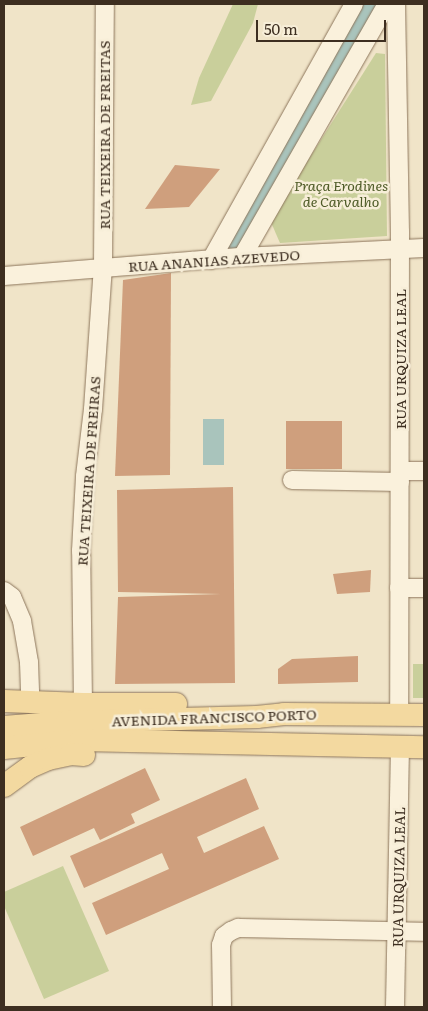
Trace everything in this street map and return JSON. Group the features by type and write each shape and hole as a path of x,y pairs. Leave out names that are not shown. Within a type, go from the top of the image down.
{"main road":[{"path":"4,688 37,700"},
{"path":"4,701 37,700 83,704 201,704 284,714"},
{"name":"AVENIDA FRANCISCO PORTO","path":"4,727 66,722 257,717 284,714 424,715"},
{"name":"AVENIDA FRANCISCO PORTO","path":"4,748 80,740 258,742 424,748"},
{"path":"4,785 30,767 48,759 70,754 245,756 321,744"}],"street":[{"name":"RUA TEIXEIRA DE FREITAS","path":"103,267 105,4"},
{"path":"211,260 354,4"},
{"path":"242,257 387,4"},
{"name":"RUA URQUIZA LEAL","path":"396,4 400,251 399,715"},
{"name":"RUA ANANIAS AZEVEDO","path":"4,276 242,257 400,251 424,248"},
{"name":"RUA TEIXEIRA DE FREIRAS","path":"83,704 81,551 85,476 93,409 103,267"},
{"path":"292,480 400,476 424,472"},
{"path":"400,588 424,588"},
{"path":"4,592 12,597 22,620 37,700"},
{"name":"RUA URQUIZA LEAL","path":"395,1007 398,932 400,747"},
{"path":"222,1007 221,945 224,936 238,928 424,932"}],"green space":[{"path":"233,4 258,4 253,23 211,101 191,105 199,78"},
{"name":"Praça Erodines de Carvalho","path":"376,53 385,54 387,236 280,243 270,220"},
{"path":"413,664 424,664 424,698 413,698"},
{"path":"63,866 109,971 44,999 4,906 4,892"}],"water":[{"path":"203,419 224,419 224,465 203,465"}],"building":[{"path":"175,165 220,169 189,207 145,209"},
{"path":"171,273 170,475 115,476 123,280"},
{"path":"286,421 342,421 342,469 286,469"},
{"path":"233,487 235,683 115,684 118,597 221,594 118,592 117,490"},
{"path":"371,570 370,592 337,594 333,574"},
{"path":"358,656 358,682 278,684 278,669 292,659"},
{"path":"145,768 160,800 131,814 135,823 100,840 94,828 33,856 20,827"},
{"path":"246,778 259,809 197,837 204,853 264,826 279,859 106,935 92,903 169,869 162,853 84,888 70,856"}],"waterway":[{"path":"229,245 374,4"}]}
